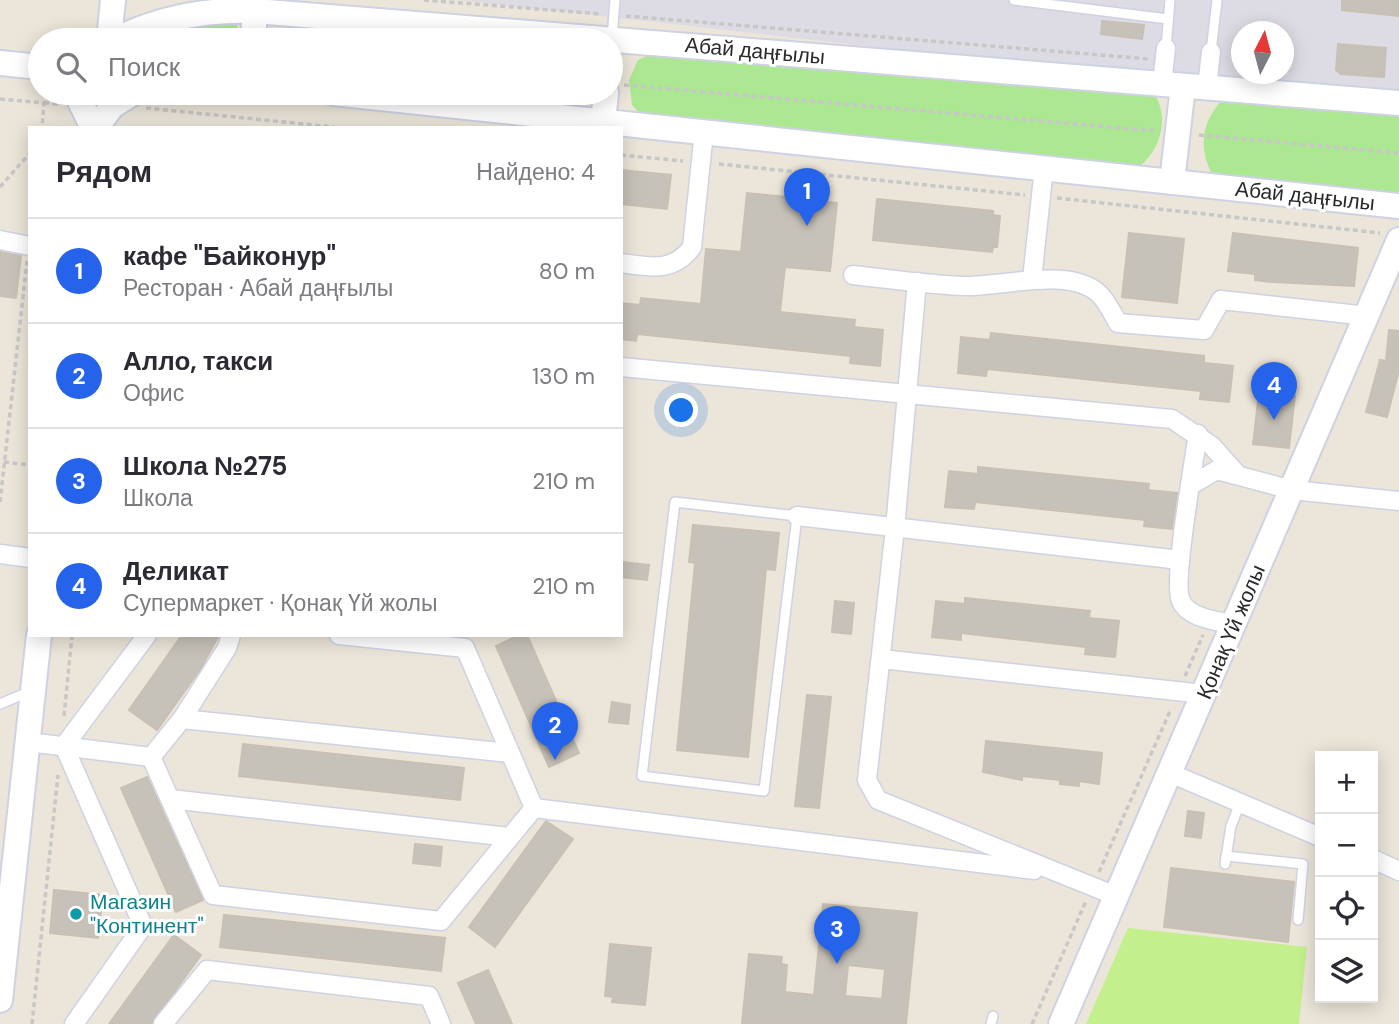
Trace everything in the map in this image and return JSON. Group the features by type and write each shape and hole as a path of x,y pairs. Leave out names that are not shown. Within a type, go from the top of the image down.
{"main road":[{"path":"110,28 113,0"},
{"path":"210,0 245,8 250,28"},
{"name":"Абай даңғылы","path":"144,28 161,21 245,8 517,28"},
{"name":"Абай даңғылы","path":"623,36 1177,73 1399,103"},
{"path":"0,64 28,66"},
{"path":"1172,182 1177,133 1177,73"},
{"path":"82,105 93,126"},
{"path":"94,126 99,105"},
{"path":"96,126 112,106 116,105"},
{"name":"Абай даңғылы","path":"449,105 1399,206"},
{"path":"603,121 605,105"},
{"name":"Қонақ Үй жолы","path":"1061,1024 1204,694 1222,622 1292,490 1368,316 1394,237"},
{"path":"0,1000 12,843 28,742 39,637"}],"street":[{"path":"1177,73 1211,52"},
{"path":"623,263 655,268 672,265 685,257 696,234 704,132"},
{"path":"1032,279 1044,168"},
{"path":"0,240 28,246"},
{"path":"853,275 917,282 999,286 1032,279 1077,283 1097,291 1118,323 1204,330 1221,300 1368,316"},
{"path":"917,282 895,528 867,780 878,800 1116,897"},
{"path":"623,367 1172,419 1198,434 1236,473"},
{"path":"1198,434 1180,560 1181,602 1184,607 1222,622"},
{"path":"1191,485 1217,470 1292,490 1399,500"},
{"path":"797,516 1180,560"},
{"path":"0,555 28,558"},
{"path":"63,746 145,637"},
{"path":"151,757 182,719 227,648 230,637"},
{"path":"359,637 466,648 534,808"},
{"path":"881,659 1204,694"},
{"path":"182,719 510,753"},
{"path":"28,742 151,757"},
{"path":"63,746 143,926 74,1024"},
{"path":"151,757 213,895 441,921 534,808"},
{"path":"1170,773 1315,835"},
{"path":"170,799 510,837"},
{"path":"534,808 1052,872"},
{"path":"1378,861 1399,871"},
{"path":"163,1024 207,970 429,996 441,1024"}],"lane":[{"path":"613,28 615,0"},
{"path":"1014,0 1168,19"},
{"path":"1170,0 1168,19 1177,73"},
{"path":"1211,52 1217,0"},
{"path":"675,502 797,516 764,791 642,776 675,502"},
{"path":"0,704 33,689"},
{"path":"1240,803 1231,826 1226,860 1303,864 1298,920"}],"path":[{"path":"424,0 574,28"},
{"path":"623,36 1177,73"},
{"path":"623,85 1399,153"},
{"path":"0,99 28,102"},
{"path":"42,126 44,105"},
{"path":"175,105 328,126"},
{"path":"0,187 28,155"},
{"path":"623,155 1041,196 1394,237"},
{"path":"0,502 28,255"},
{"path":"5,461 28,465"},
{"path":"1032,1024 1178,692 1222,622"},
{"path":"32,1024 63,746 72,637"}],"shaded area":[{"path":"460,0 1399,0 1399,106"}],"green space":[{"path":"238,23 237,28 190,28"},
{"path":"649,55 1155,95 1162,113 1161,133 1153,151 1140,166 641,115 632,105 629,80 638,60"},
{"path":"1222,100 1399,112 1399,195 1213,176 1205,156 1204,136 1210,118"},
{"path":"549,105 581,105 578,108"},
{"path":"1128,928 1307,947 1299,1024 1086,1024"}],"building":[{"path":"1342,0 1399,0 1399,16 1342,10"},
{"path":"1102,21 1144,25 1142,39 1101,34"},
{"path":"1338,44 1386,48 1384,77 1341,74 1336,70"},
{"path":"623,170 671,175 667,209 623,204"},
{"path":"799,189 818,191 817,201 837,203 830,271 785,267 780,312 855,320 854,327 883,330 880,366 850,363 851,356 637,334 636,341 623,339 623,303 640,305 641,298 701,304 706,249 741,252 747,193 798,198"},
{"path":"877,199 993,211 993,215 1000,216 997,247 993,247 992,252 873,240"},
{"path":"1129,233 1184,239 1177,303 1122,297"},
{"path":"1233,233 1358,248 1354,286 1255,280 1255,274 1228,271"},
{"path":"0,252 21,256 16,298 0,296"},
{"path":"1389,330 1399,331 1399,370 1387,417 1366,412 1380,360 1386,361"},
{"path":"991,333 1204,356 1204,363 1233,366 1229,402 1200,399 1201,391 987,369 986,376 958,373 961,337 990,340"},
{"path":"1259,392 1295,396 1289,448 1253,444"},
{"path":"978,467 1149,484 1148,490 1177,493 1172,529 1144,526 1145,520 975,502 974,509 945,507 949,471 978,474"},
{"path":"693,525 779,533 775,570 766,569 748,757 677,750 695,563 689,562"},
{"path":"623,562 649,565 647,580 623,577"},
{"path":"965,598 1090,611 1089,618 1119,621 1115,657 1085,654 1086,647 961,633 961,640 932,637 936,601 965,604"},
{"path":"835,601 854,603 851,634 832,632"},
{"path":"181,637 218,637 201,668 157,730 129,710"},
{"path":"515,637 528,637 579,753 549,767 496,646"},
{"path":"807,695 831,697 819,808 795,806"},
{"path":"612,702 630,705 628,724 609,722"},
{"path":"986,741 1102,753 1099,784 1079,781 1079,786 1060,784 1060,780 1022,776 1022,780 983,772"},
{"path":"243,744 464,768 460,800 239,776"},
{"path":"147,777 203,900 176,912 121,788"},
{"path":"1188,811 1204,813 1201,838 1185,836"},
{"path":"546,821 573,839 495,947 469,927"},
{"path":"415,844 442,847 440,866 413,863"},
{"path":"1171,868 1294,882 1288,942 1164,927"},
{"name":"Магазин \"Континент\"","path":"54,890 103,895 98,938 50,933"},
{"path":"823,904 917,913 906,1024 742,1024 749,954 782,957 781,964 787,965 785,992 814,995","holes":["848,965 885,969 882,999 845,996"]},
{"path":"224,915 445,938 441,971 220,947"},
{"path":"174,935 201,955 151,1024 109,1024"},
{"path":"610,944 651,948 645,1005 612,1002 613,997 605,996"},
{"path":"488,970 512,1024 476,1024 458,983"}],"place":[{"name":"кафе \"Байконур\"","path":"807,226"},
{"name":"Деликат","path":"1274,420"},
{"name":"Алло, такси","path":"555,760"},
{"name":"Магазин \"Континент\"","path":"76,914"},
{"name":"Школа №275","path":"837,964"}]}
